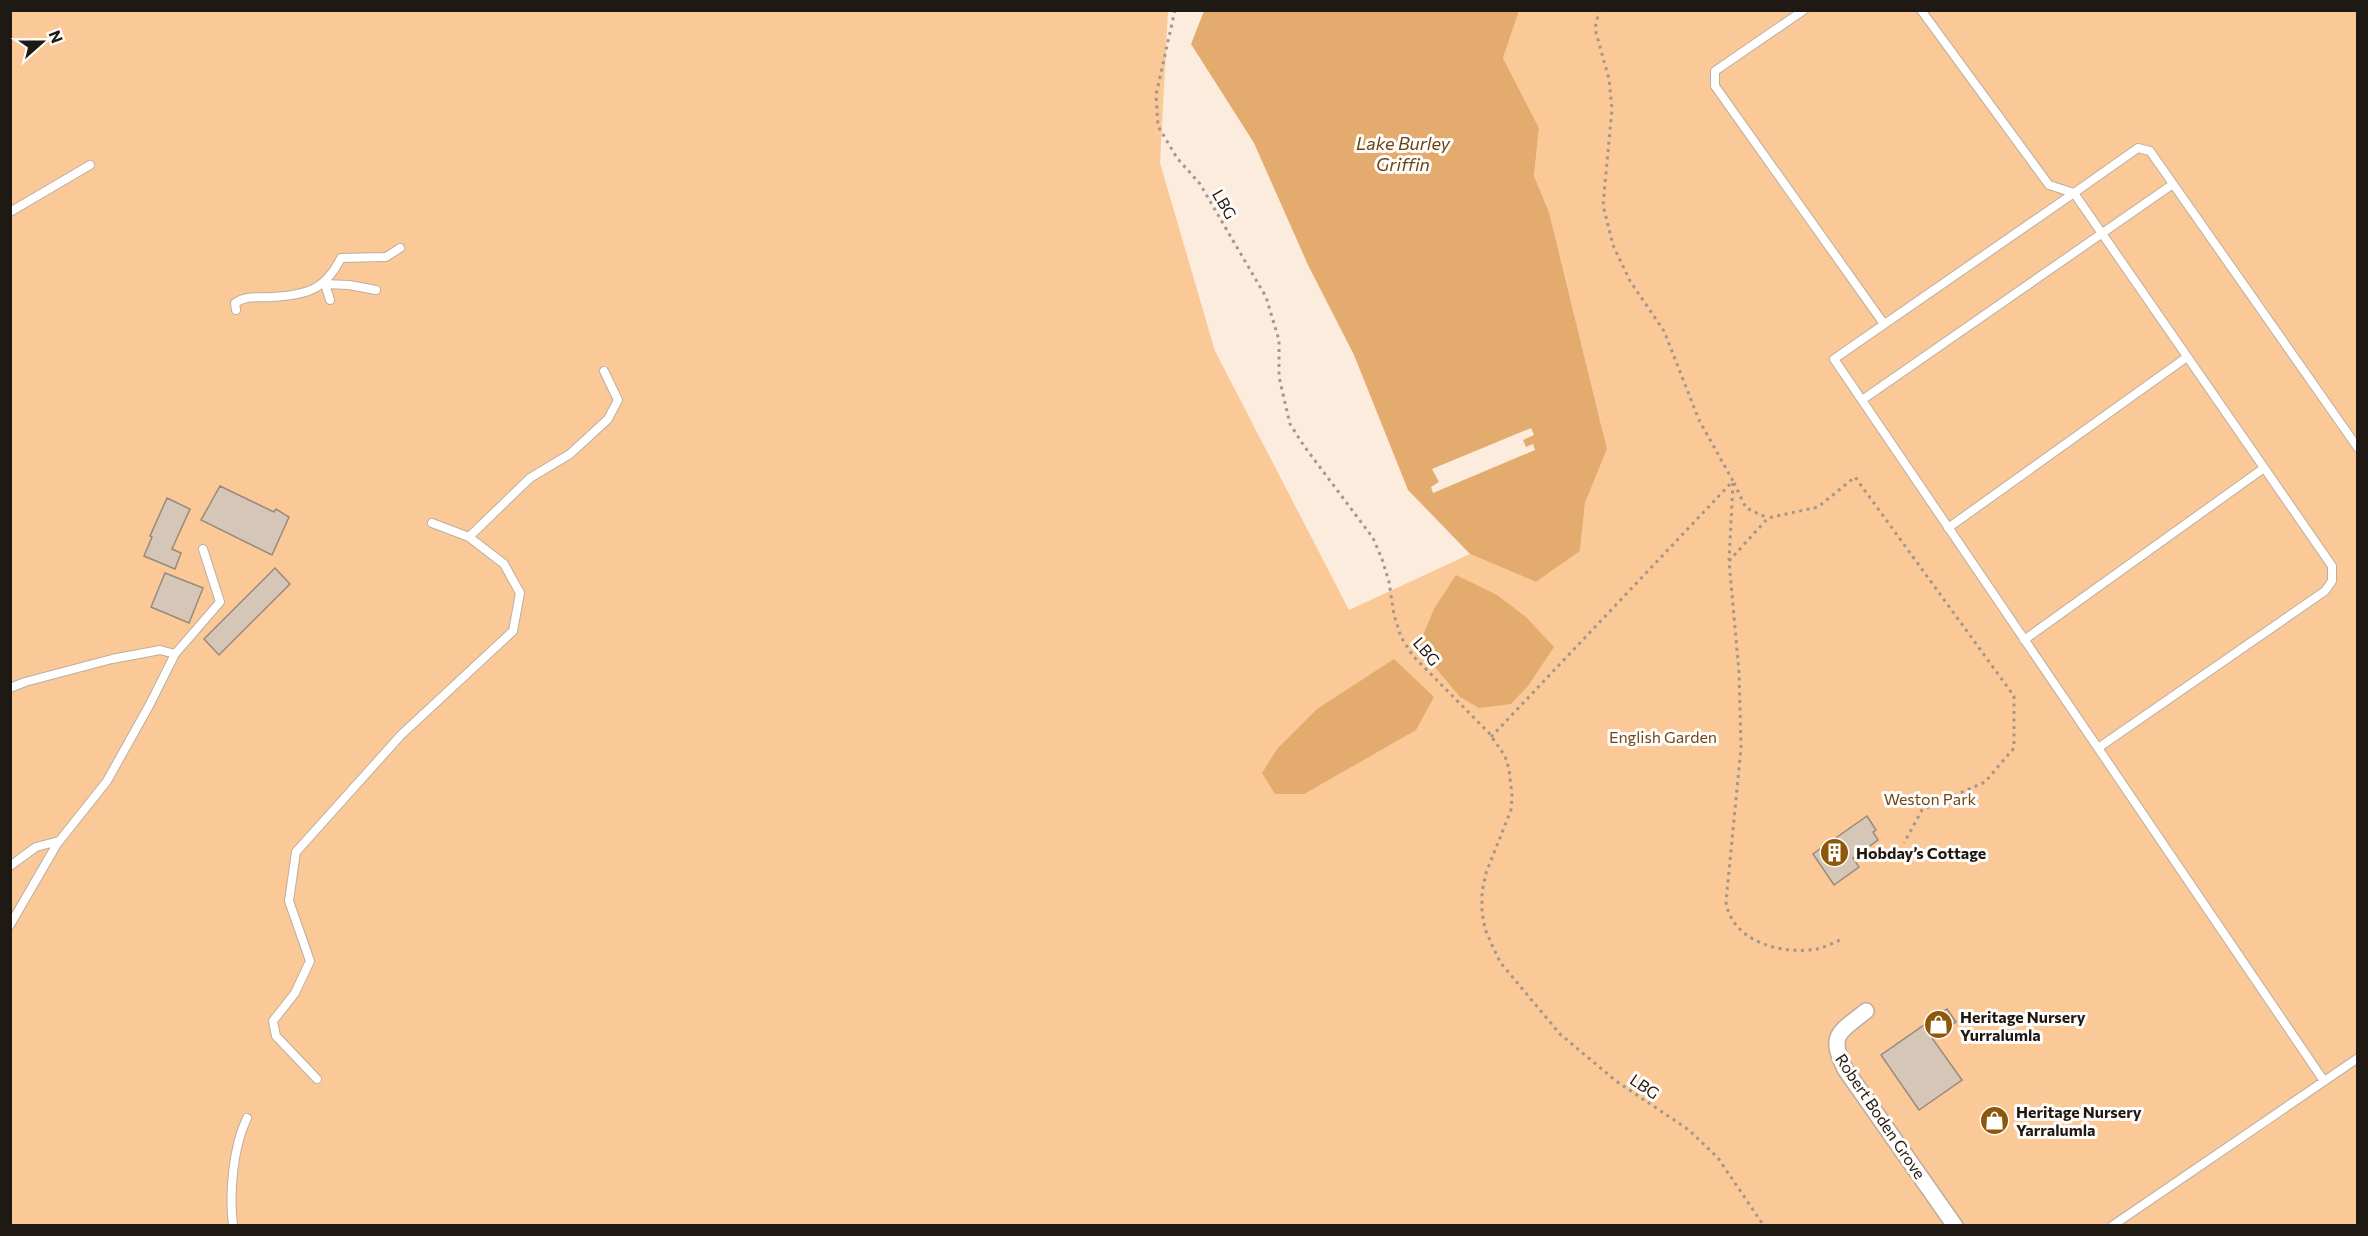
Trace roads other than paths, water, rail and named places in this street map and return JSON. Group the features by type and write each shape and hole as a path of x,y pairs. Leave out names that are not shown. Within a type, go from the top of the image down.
{"street":[{"name":"Robert Boden Grove","path":"1866,1011 1839,1033 1835,1049 1845,1069 1955,1226"}],"lane":[{"path":"1804,10 1715,71 1715,86 1884,324"},
{"path":"1920,10 2049,185 2074,193 2332,566 2332,581 2325,591 2098,748"},
{"path":"2324,1081 1833,359 2138,148 2150,151 2358,448"},
{"path":"10,212 90,165"},
{"path":"1862,400 2173,184"},
{"path":"325,284 341,258 386,257 400,248"},
{"path":"325,284 330,300"},
{"path":"236,310 235,303 243,298 301,293 325,284 349,285 376,290"},
{"path":"1948,528 2187,357"},
{"path":"469,537 530,478 570,454 608,418 618,400 604,371"},
{"path":"2024,640 2264,468"},
{"path":"317,1079 276,1036 273,1021 295,993 310,961 289,901 296,852 400,735 513,631 520,593 504,564 469,537 432,523"},
{"path":"10,925 59,841 107,781 150,704 174,654 220,602 203,549"},
{"path":"10,688 112,659 160,650 174,654"},
{"path":"10,866 36,848 59,841"},
{"path":"2112,1226 2358,1058"},
{"path":"233,1226 234,1167 240,1132 247,1118"}],"water":[{"name":"Lake Burley Griffin","path":"1204,11 1519,11 1503,58 1539,128 1534,176 1549,212 1607,449 1585,503 1580,551 1536,582 1470,554 1408,490 1354,355 1308,265 1254,143 1191,44"},
{"path":"1456,575 1497,595 1526,617 1554,647 1528,686 1511,704 1479,708 1460,697 1418,647 1434,609"},
{"path":"1394,659 1434,697 1416,730 1304,794 1275,794 1262,773 1277,749 1317,709"}],"place":[{"name":"Hobday’s Cottage","path":"1835,852"},
{"name":"Heritage Nursery Yurralumla","path":"1939,1025"},
{"name":"Heritage Nursery Yarralumla","path":"1995,1120"}],"park label":[{"name":"English Garden","path":"1663,736"},
{"name":"Weston Park","path":"1930,798"}]}
